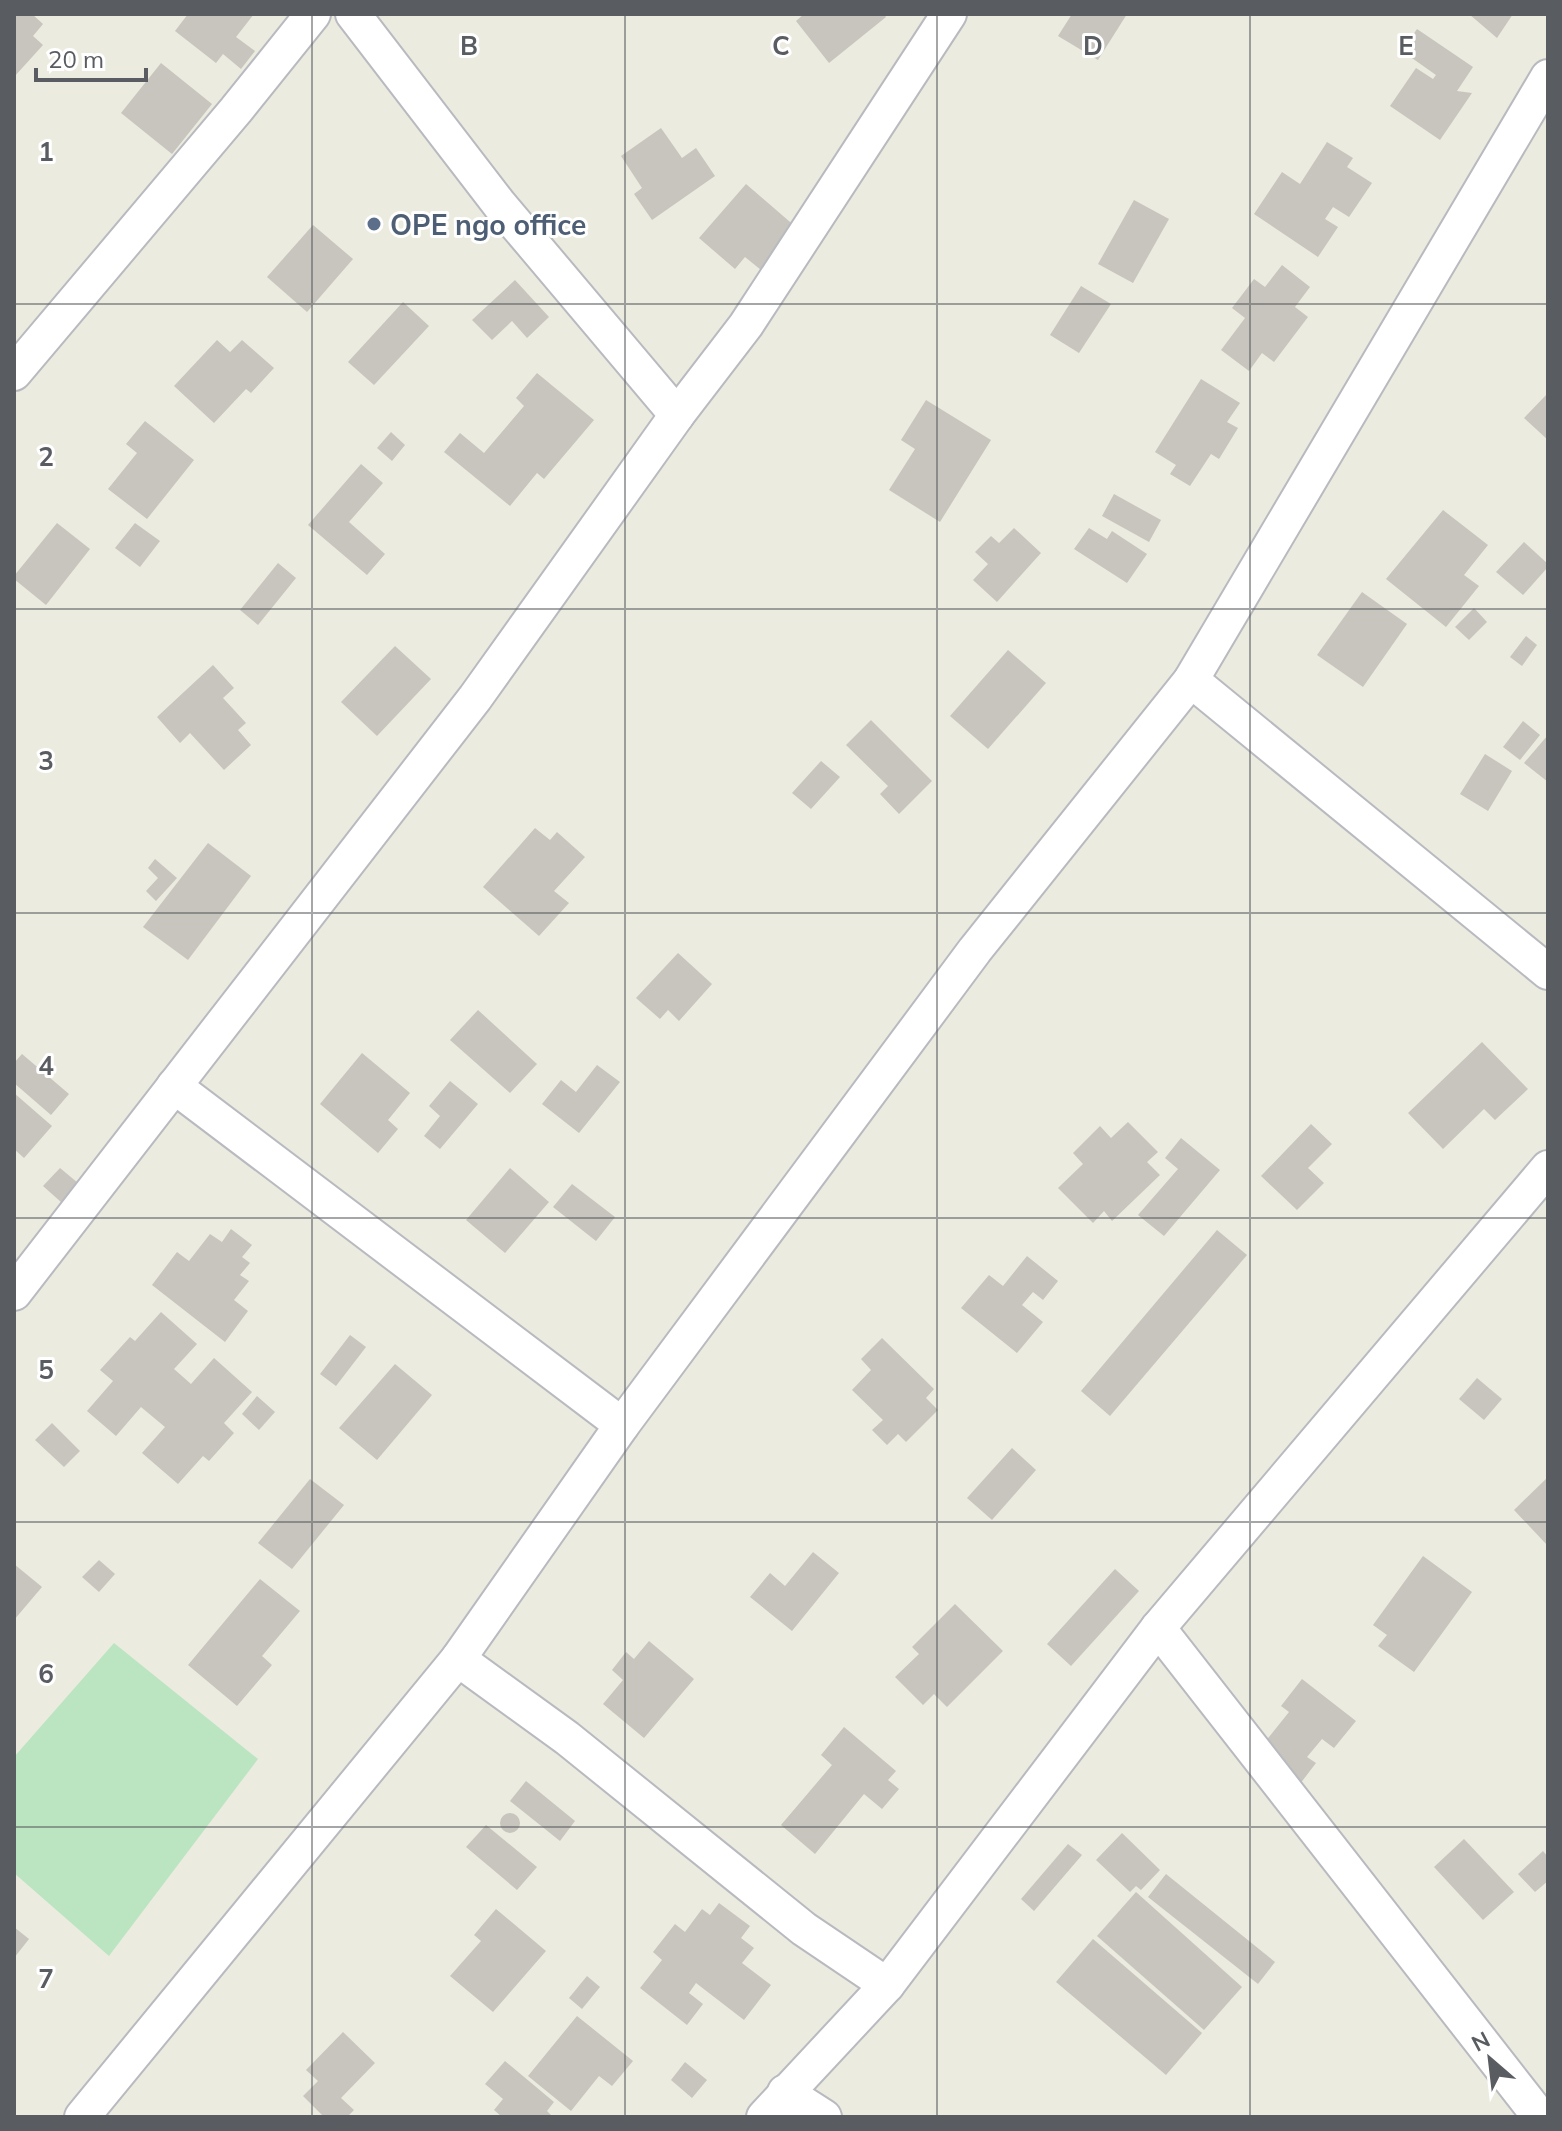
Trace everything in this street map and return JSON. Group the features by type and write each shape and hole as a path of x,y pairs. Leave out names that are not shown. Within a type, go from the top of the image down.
{"street":[{"path":"14,373 313,14"},
{"path":"353,14 499,204 677,415"},
{"path":"14,1293 475,698 677,415 746,325 949,14"},
{"path":"82,2117 458,1659 622,1425 975,950 1191,680 1548,77"},
{"path":"1191,680 1548,972"},
{"path":"174,1086 622,1425"},
{"path":"824,2117 775,2104 887,1985 1158,1628 1548,1168"},
{"path":"1158,1628 1540,2117"},
{"path":"458,1659 567,1738 804,1929 887,1985"}],"green space":[{"path":"114,1643 258,1759 109,1956 14,1873 14,1757"}],"building":[{"path":"14,14 32,14 43,24 33,36 43,45 14,77"},
{"path":"188,14 254,14 236,37 255,51 241,69 223,54 216,63 175,31"},
{"path":"804,14 884,14 886,17 829,63 796,21"},
{"path":"1072,14 1127,14 1098,60 1058,36"},
{"path":"1469,14 1513,14 1497,38"},
{"path":"1417,29 1473,67 1457,91 1472,93 1440,140 1390,106 1416,68 1433,79 1436,75 1402,51"},
{"path":"161,63 212,104 172,154 121,113"},
{"path":"661,128 682,158 696,148 715,176 652,220 634,194 642,188 621,156"},
{"path":"1327,142 1353,158 1347,167 1372,183 1349,217 1333,207 1325,219 1338,227 1318,257 1254,214 1282,172 1300,184"},
{"path":"746,184 797,228 761,270 745,257 735,269 699,238"},
{"path":"1134,200 1169,219 1133,283 1098,264"},
{"path":"313,225 353,259 307,312 267,277"},
{"path":"1282,265 1310,287 1295,307 1308,317 1274,362 1262,353 1249,371 1221,350 1245,318 1232,308 1254,279 1265,287"},
{"path":"515,280 549,317 527,338 512,321 492,340 472,320"},
{"path":"1081,286 1111,304 1079,353 1050,335"},
{"path":"403,302 429,326 374,385 348,362"},
{"path":"217,340 230,352 242,340 274,368 251,393 246,389 214,423 174,386"},
{"path":"537,373 594,420 544,479 537,473 510,506 444,452 460,433 484,453 524,406 516,398"},
{"path":"1201,379 1240,403 1227,422 1238,428 1219,459 1211,454 1190,486 1170,474 1176,465 1155,452"},
{"path":"1548,393 1548,440 1524,418"},
{"path":"926,400 991,440 940,522 889,490 915,449 901,440"},
{"path":"145,421 194,460 147,519 108,489 137,453 126,444"},
{"path":"391,432 405,445 392,461 377,448"},
{"path":"361,464 383,483 349,522 385,554 367,575 308,525"},
{"path":"1114,494 1161,520 1149,542 1102,516"},
{"path":"1443,510 1488,545 1464,575 1479,586 1446,627 1386,579"},
{"path":"57,523 90,549 46,605 14,576"},
{"path":"135,523 160,541 140,567 115,548"},
{"path":"1014,528 1041,553 997,602 973,580 988,564 975,552 991,536 999,543"},
{"path":"1089,528 1107,539 1112,531 1147,554 1127,583 1074,549"},
{"path":"1524,542 1548,567 1523,595 1496,572"},
{"path":"278,563 296,578 258,625 240,610"},
{"path":"1362,592 1407,624 1363,687 1317,655"},
{"path":"1474,608 1487,622 1469,640 1455,627"},
{"path":"1526,636 1537,645 1522,666 1510,657"},
{"path":"395,646 431,679 377,736 341,702"},
{"path":"1008,650 1046,683 988,749 950,716"},
{"path":"213,665 234,688 223,698 246,723 238,730 251,745 224,770 190,733 180,743 157,717"},
{"path":"871,720 932,781 899,814 880,794 888,786 846,745"},
{"path":"1523,721 1540,735 1520,760 1503,747"},
{"path":"1548,735 1548,782 1524,763"},
{"path":"1485,754 1512,771 1488,811 1460,794"},
{"path":"821,761 840,777 811,809 792,793"},
{"path":"535,828 550,840 557,832 585,857 554,891 569,903 539,936 483,887"},
{"path":"208,843 251,876 188,960 143,927"},
{"path":"155,859 177,878 156,901 146,891 158,878 148,868"},
{"path":"678,953 712,984 679,1021 668,1010 660,1019 636,998"},
{"path":"478,1010 537,1064 510,1093 450,1040"},
{"path":"1482,1042 1528,1089 1495,1120 1484,1109 1443,1149 1408,1113"},
{"path":"362,1053 410,1093 388,1120 398,1129 378,1153 320,1104"},
{"path":"22,1054 69,1094 51,1115 14,1083 14,1063"},
{"path":"597,1065 620,1082 579,1133 542,1104 561,1080 576,1092"},
{"path":"450,1081 478,1104 440,1149 424,1136 440,1116 429,1106"},
{"path":"14,1093 52,1126 24,1158 14,1149"},
{"path":"1128,1122 1158,1152 1147,1162 1160,1175 1112,1221 1104,1211 1093,1223 1058,1188 1083,1164 1073,1153 1100,1126 1111,1138"},
{"path":"1311,1124 1332,1144 1308,1168 1324,1183 1297,1210 1261,1176"},
{"path":"1181,1138 1220,1170 1164,1236 1138,1215 1178,1169 1165,1158"},
{"path":"60,1168 78,1183 61,1202 43,1186"},
{"path":"510,1168 549,1202 505,1253 466,1220"},
{"path":"572,1184 615,1217 596,1241 553,1207"},
{"path":"231,1229 252,1245 242,1257 250,1263 240,1275 249,1281 234,1300 248,1311 225,1342 152,1285 177,1252 189,1261 210,1234 222,1242"},
{"path":"1217,1230 1247,1255 1110,1416 1081,1391"},
{"path":"1027,1256 1058,1281 1043,1300 1033,1292 1022,1305 1043,1322 1017,1353 961,1308 989,1275 1003,1286"},
{"path":"161,1312 197,1344 174,1369 191,1384 214,1358 252,1392 224,1423 234,1433 209,1461 203,1456 178,1484 142,1453 165,1427 141,1407 116,1436 87,1411 113,1381 100,1370 130,1337 135,1341"},
{"path":"350,1335 366,1347 336,1386 320,1374"},
{"path":"882,1338 934,1389 926,1398 938,1410 906,1442 898,1434 887,1445 872,1430 883,1420 852,1390 871,1370 861,1359"},
{"path":"395,1364 432,1395 377,1460 339,1428"},
{"path":"1477,1378 1502,1399 1484,1420 1459,1399"},
{"path":"257,1396 275,1412 259,1430 242,1414"},
{"path":"52,1423 80,1451 64,1467 35,1440"},
{"path":"1012,1448 1036,1470 992,1520 967,1498"},
{"path":"1548,1477 1548,1546 1514,1510"},
{"path":"310,1479 344,1505 292,1569 258,1543"},
{"path":"813,1552 839,1573 792,1631 750,1597 770,1573 785,1586"},
{"path":"1423,1556 1472,1592 1414,1672 1378,1646 1387,1635 1373,1625"},
{"path":"99,1560 115,1574 99,1592 82,1577"},
{"path":"14,1564 42,1587 14,1620"},
{"path":"1115,1569 1139,1591 1071,1666 1047,1644"},
{"path":"260,1579 300,1611 262,1656 272,1665 237,1706 188,1665"},
{"path":"955,1604 1003,1651 947,1707 934,1694 923,1705 895,1677 919,1654 912,1647"},
{"path":"649,1641 694,1679 644,1738 603,1704 623,1680 612,1670 626,1652 634,1659"},
{"path":"1302,1679 1356,1721 1334,1748 1322,1739 1307,1757 1316,1763 1290,1797 1248,1763 1289,1712 1281,1706"},
{"path":"844,1727 896,1771 888,1780 899,1789 882,1809 864,1794 815,1854 781,1825 832,1765 821,1755"},
{"path":"526,1781 575,1821 560,1841 510,1801"},
{"path":"506,1813 514,1813 520,1823 514,1833 506,1833 500,1827 500,1819"},
{"path":"486,1825 537,1867 517,1890 466,1847"},
{"path":"1122,1833 1160,1870 1141,1890 1136,1886 1130,1892 1096,1860"},
{"path":"1464,1839 1514,1892 1483,1920 1434,1867"},
{"path":"1068,1844 1082,1855 1034,1911 1021,1899"},
{"path":"1543,1851 1548,1857 1548,1881 1535,1892 1518,1874"},
{"path":"1166,1874 1275,1962 1258,1984 1148,1897"},
{"path":"1136,1892 1242,1987 1204,2030 1097,1936"},
{"path":"719,1903 750,1926 741,1938 754,1948 742,1963 771,1985 744,2020 696,1983 689,1993 703,2004 687,2025 640,1988 662,1960 653,1952 675,1924 685,1932 702,1909 710,1915"},
{"path":"496,1909 546,1951 493,2012 450,1976 481,1941 474,1935"},
{"path":"14,1927 29,1939 14,1958"},
{"path":"1093,1939 1202,2033 1166,2075 1056,1982"},
{"path":"587,1976 600,1987 582,2009 569,1998"},
{"path":"577,2016 633,2061 612,2086 599,2076 571,2111 528,2076"},
{"path":"343,2032 375,2063 341,2098 354,2110 347,2117 324,2117 303,2096 318,2081 306,2070"},
{"path":"505,2061 554,2102 547,2111 553,2117 502,2117 494,2110 503,2099 485,2084"},
{"path":"685,2062 707,2080 692,2098 671,2080"}],"place":[{"name":"OPE ngo office","path":"374,224"}]}
